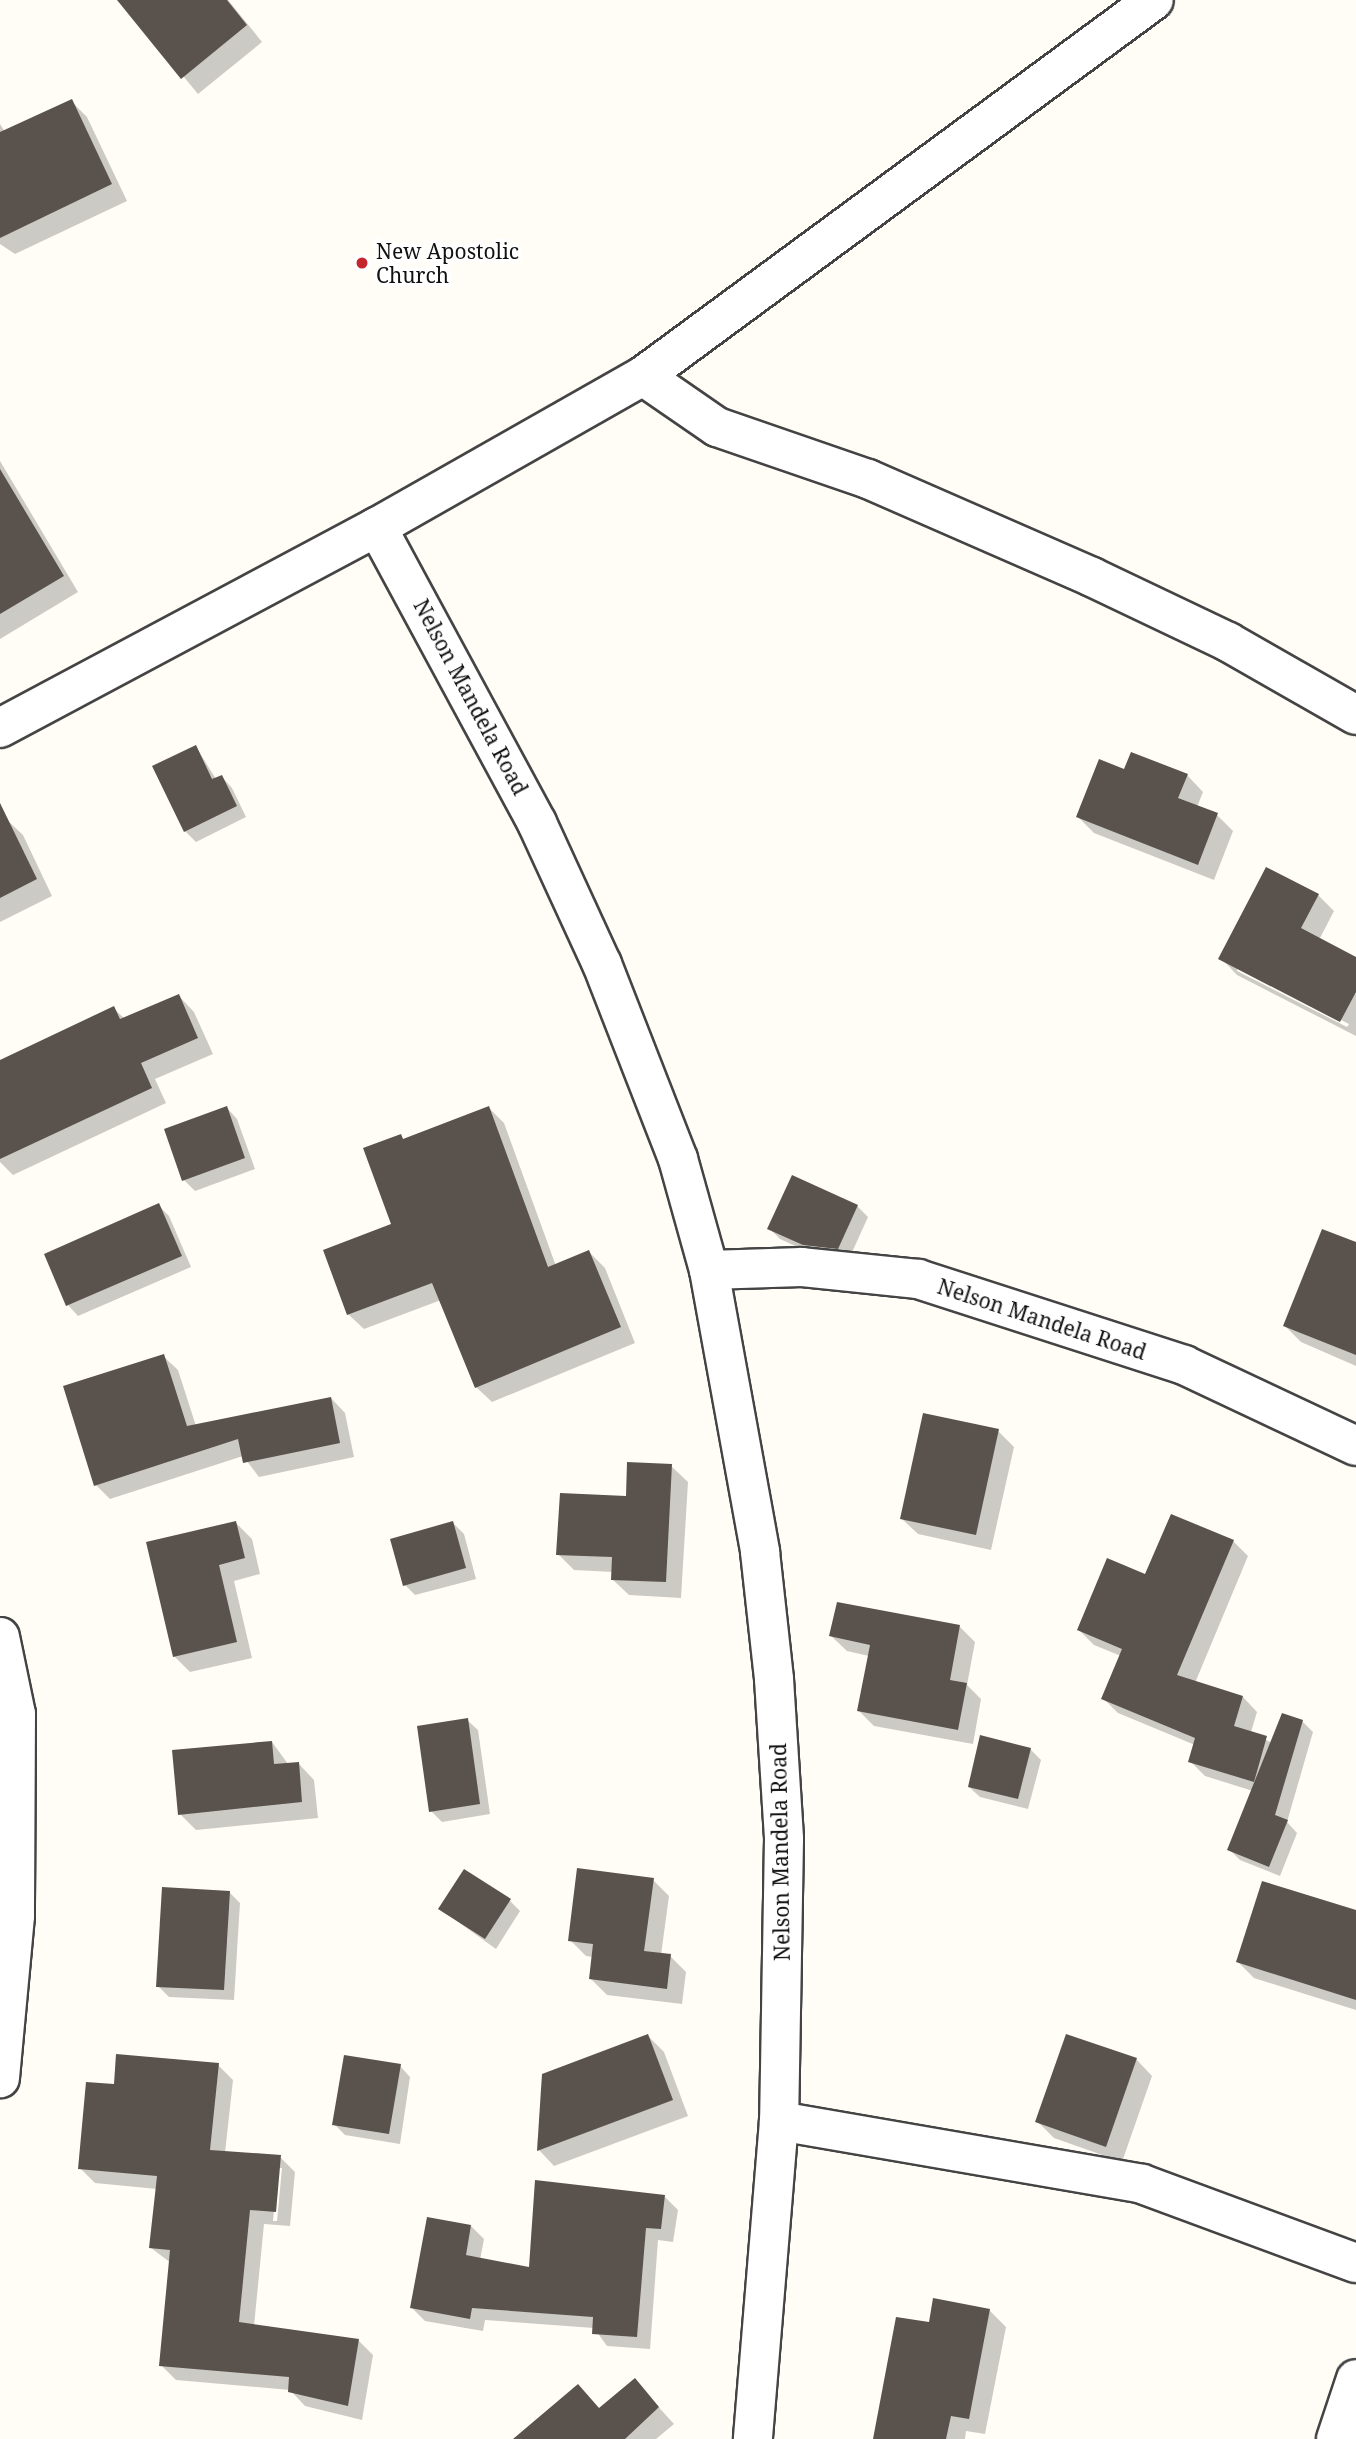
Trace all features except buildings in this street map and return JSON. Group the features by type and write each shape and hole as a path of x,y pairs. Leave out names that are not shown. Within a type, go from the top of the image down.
{"street":[{"path":"0,728 377,527 643,376 1154,0"},
{"path":"643,376 717,427 868,479 1092,577 1228,642 1356,715"},
{"name":"Nelson Mandela Road","path":"377,527 524,799 603,964 678,1159 709,1270 760,1552 774,1679 784,1839 779,2121 753,2439"},
{"name":"Nelson Mandela Road","path":"709,1270 802,1267 918,1279 1184,1365 1356,1446"},
{"path":"0,1637 16,1714 15,1916 0,2078"},
{"path":"779,2121 1142,2184 1356,2263"},
{"path":"1336,2439 1356,2379"}],"place":[{"name":"New Apostolic Church","path":"362,263"}]}
